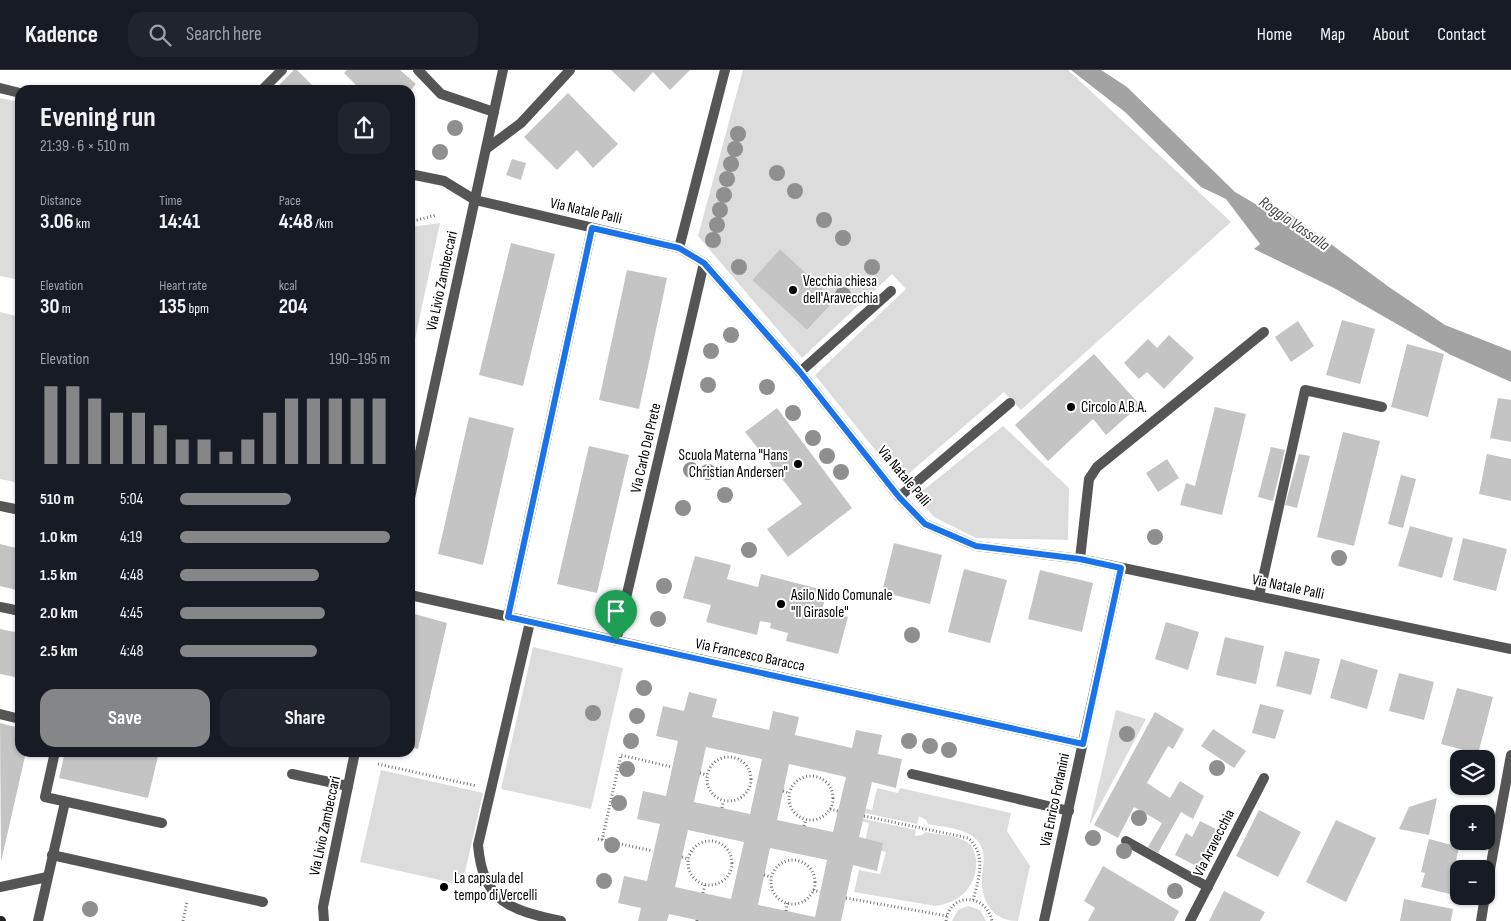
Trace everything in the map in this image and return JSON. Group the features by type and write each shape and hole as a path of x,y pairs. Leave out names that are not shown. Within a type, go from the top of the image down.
{"street":[{"path":"267,85 282,70"},
{"path":"418,70 441,94 494,112"},
{"name":"Via Livio Zambeccari","path":"415,475 503,70"},
{"path":"486,149 521,123 570,70"},
{"path":"679,248 725,70"},
{"path":"0,88 15,92"},
{"name":"Via Natale Palli","path":"415,175 444,181 475,200 679,248 704,263 800,372 899,497 925,524 976,546 1080,559 1511,649"},
{"path":"508,617 592,228"},
{"name":"Via Carlo Del Prete","path":"616,641 704,263"},
{"path":"800,372 891,291"},
{"path":"1080,559 1089,479 1097,467 1264,332"},
{"path":"1259,596 1305,390 1382,407"},
{"path":"899,497 1010,403"},
{"path":"0,506 15,509"},
{"name":"Via Enrico Forlanini","path":"1044,921 1121,568"},
{"name":"Via Francesco Baracca","path":"415,596 1083,744"},
{"path":"0,606 15,610"},
{"path":"530,622 478,844 480,867 488,885 504,903 531,914 561,921"},
{"path":"0,714 15,718"},
{"path":"1492,860 1511,755"},
{"path":"55,757 45,797 162,823"},
{"name":"Via Livio Zambeccari","path":"316,921 323,907 355,757"},
{"path":"292,774 348,786"},
{"path":"912,774 1069,811"},
{"name":"Via Aravecchia","path":"1190,921 1264,778"},
{"path":"38,921 65,802"},
{"path":"1126,841 1208,887"},
{"path":"52,855 263,902"},
{"path":"0,887 47,877"},
{"path":"1481,921 1484,905"},
{"name":"Via Livio Zambeccari","path":"323,907 324,921"}],"path":[{"path":"415,221 436,215"},
{"path":"732,758 734,753"},
{"path":"653,851 600,839 620,755 672,766"},
{"path":"732,758 739,760 749,770 750,784 743,796 730,801 723,801 712,794 708,788 707,775 714,763 719,759 732,758"},
{"path":"378,764 492,789"},
{"path":"815,777 816,771"},
{"path":"700,773 707,775"},
{"path":"815,777 821,779 830,789 832,802 830,809 820,819 806,820 794,813 790,807 789,793 796,782 802,778 815,777"},
{"path":"750,784 756,786"},
{"path":"783,791 789,793"},
{"path":"722,808 723,801"},
{"path":"830,809 838,810"},
{"path":"864,816 968,838 976,844 980,861 973,900"},
{"path":"804,826 806,820"},
{"path":"714,842 716,836"},
{"path":"714,842 727,848 732,861 732,868 729,875 719,884 705,885 694,878 690,872 689,859 691,852 701,843 714,842"},
{"path":"797,860 798,854"},
{"path":"682,857 689,859"},
{"path":"797,860 808,866 812,872 814,884 813,890 805,900 793,904 776,896 770,884 773,871 783,862 797,860"},
{"path":"732,868 737,870"},
{"path":"764,876 771,877"},
{"path":"703,893 705,885"},
{"path":"813,890 820,892"},
{"path":"183,921 189,894"},
{"path":"846,898 947,916"},
{"path":"946,921 950,910 960,902 973,900 986,907 992,921"},
{"path":"786,911 788,903"}],"shaded area":[{"path":"743,70 1068,70 1231,222 1021,410 1004,392 900,481 815,375 906,289 892,274 802,358 698,236","holes":["780,249 835,300 807,330 752,280"]},
{"path":"0,98 15,101 15,279 0,276"},
{"path":"440,223 415,339 415,226"},
{"path":"0,312 15,316 15,482 0,479"},
{"path":"1003,426 1069,488 1068,540 976,538 934,517 916,496"},
{"path":"533,647 623,668 591,809 501,789"},
{"path":"1116,710 1146,719 1089,826"},
{"path":"381,770 483,793 462,885 360,862"},
{"path":"877,788 898,793 900,788 1011,813 1007,831 1030,866 1018,921 1004,919 989,907 982,887 983,850 971,835 953,828 928,824 926,820 919,816 917,824 855,811 856,806 872,810"},
{"path":"854,817 916,830 915,836 926,832 967,842 972,848 976,859 976,869 970,885 959,897 935,906 854,892 859,870 880,874 886,852 864,846 869,823 853,819"},
{"path":"968,906 980,910 986,921 952,921 958,910"}],"water":[{"name":"Roggia Vassalla","path":"1071,70 1101,70 1127,87 1235,192 1276,216 1274,220 1279,222 1286,211 1389,287 1445,325 1511,351 1511,382 1451,355 1334,288 1254,249 1260,244 1226,199 1201,187 1125,112"}],"building":[{"path":"294,70 297,70 312,85 279,85"},
{"path":"347,70 400,70 416,84 356,85 344,73"},
{"path":"611,70 690,70 670,90 653,72 634,92"},
{"path":"568,93 618,144 593,168 577,150 557,170 524,137"},
{"path":"512,159 526,163 521,180 506,175"},
{"path":"511,243 555,254 523,386 479,375"},
{"name":"Vecchia chiesa dell'Aravecchia","path":"780,249 835,300 807,330 752,280"},
{"path":"627,270 667,278 639,409 599,400"},
{"path":"1342,320 1375,329 1360,384 1326,375"},
{"path":"1298,321 1314,346 1291,362 1275,337"},
{"path":"1169,335 1194,358 1164,389 1147,372 1139,379 1124,363 1148,339 1157,348"},
{"path":"1407,344 1444,354 1428,417 1391,407"},
{"path":"1094,354 1140,405 1106,435 1093,419 1048,461 1015,425"},
{"path":"1498,398 1511,400 1511,442 1490,438"},
{"path":"1215,407 1246,414 1222,515 1180,505 1186,483 1195,486"},
{"path":"777,408 852,508 788,557 767,529 802,504 745,432"},
{"path":"469,417 514,428 483,565 438,554"},
{"path":"1343,432 1380,441 1354,546 1317,537"},
{"path":"589,446 629,455 597,593 557,584"},
{"path":"1271,447 1285,450 1273,501 1258,497"},
{"path":"1299,454 1310,456 1297,508 1285,505"},
{"path":"1487,454 1511,459 1511,501 1479,494"},
{"path":"1167,459 1179,478 1158,492 1146,473"},
{"path":"1401,475 1416,479 1403,528 1388,524"},
{"path":"1410,526 1453,538 1442,578 1398,566"},
{"path":"1463,538 1507,549 1496,591 1453,580"},
{"path":"894,543 942,555 930,604 882,592"},
{"path":"0,544 15,548 15,590 0,586"},
{"path":"695,556 731,565 727,579 758,587 761,574 827,591 822,610 848,617 838,654 786,641 788,633 770,628 771,623 760,621 757,635 706,622 711,605 683,598"},
{"path":"964,569 1007,580 990,643 948,632"},
{"path":"1040,570 1093,583 1082,632 1028,619"},
{"path":"415,614 447,623 418,749 415,748"},
{"path":"1166,622 1199,632 1188,670 1155,659"},
{"path":"0,629 15,632 15,677 0,674"},
{"path":"1225,637 1264,646 1256,684 1216,675"},
{"path":"1285,651 1320,659 1311,695 1276,686"},
{"path":"1341,659 1378,670 1367,709 1330,698"},
{"path":"1399,673 1434,682 1424,720 1389,711"},
{"path":"1457,688 1493,697 1479,750 1463,750 1441,744"},
{"path":"689,692 717,699 712,717 769,730 773,711 799,717 795,735 852,748 856,730 882,735 878,754 902,759 896,788 872,782 859,837 883,843 877,871 853,865 841,921 701,921 669,914 667,921 638,921 641,908 618,903 624,876 647,881 660,824 637,819 643,791 666,796 678,741 656,736 663,706 684,711","holes":["706,747 762,759 750,814 694,802","789,764 846,777 833,832 777,820","688,830 744,842 731,899 675,887","770,848 827,860 815,917 758,905"]},
{"path":"1260,704 1284,710 1275,739 1252,733"},
{"path":"1155,712 1184,729 1173,749 1168,746 1147,783 1170,798 1180,781 1204,796 1193,819 1181,812 1158,853 1148,847 1162,823 1134,807 1118,838 1094,825"},
{"path":"0,723 15,727 15,757 25,757 1,862"},
{"path":"1213,729 1246,751 1234,768 1201,746"},
{"path":"64,757 158,757 148,798 59,778"},
{"path":"1437,798 1429,835 1399,829 1409,807"},
{"path":"1259,810 1301,832 1278,877 1236,856"},
{"path":"1336,820 1376,838 1346,902 1306,882"},
{"path":"1200,821 1218,830 1200,868 1175,855 1186,833 1192,837"},
{"path":"1429,839 1450,845 1450,850 1458,850 1456,860 1450,860 1450,894 1421,887 1425,873 1421,872"},
{"path":"1103,866 1179,911 1174,921 1088,921 1095,908 1084,901"},
{"path":"1224,891 1265,912 1260,921 1209,921"},
{"path":"1404,899 1453,909 1451,921 1400,921"}],"place":[{"name":"Vecchia chiesa dell'Aravecchia","path":"793,290"},
{"name":"Circolo A.B.A.","path":"1071,407"},
{"name":"Scuola Materna \"Hans Christian Andersen\"","path":"798,464"},
{"name":"Asilo Nido Comunale \"Il Girasole\"","path":"781,604"},
{"name":"La capsula del tempo di Vercelli","path":"444,887"}],"route":[{"path":"592,228 679,248 704,263 800,372 899,497 925,524 976,546 1080,559 1121,568 1083,744 616,641 508,617 592,228"}]}
